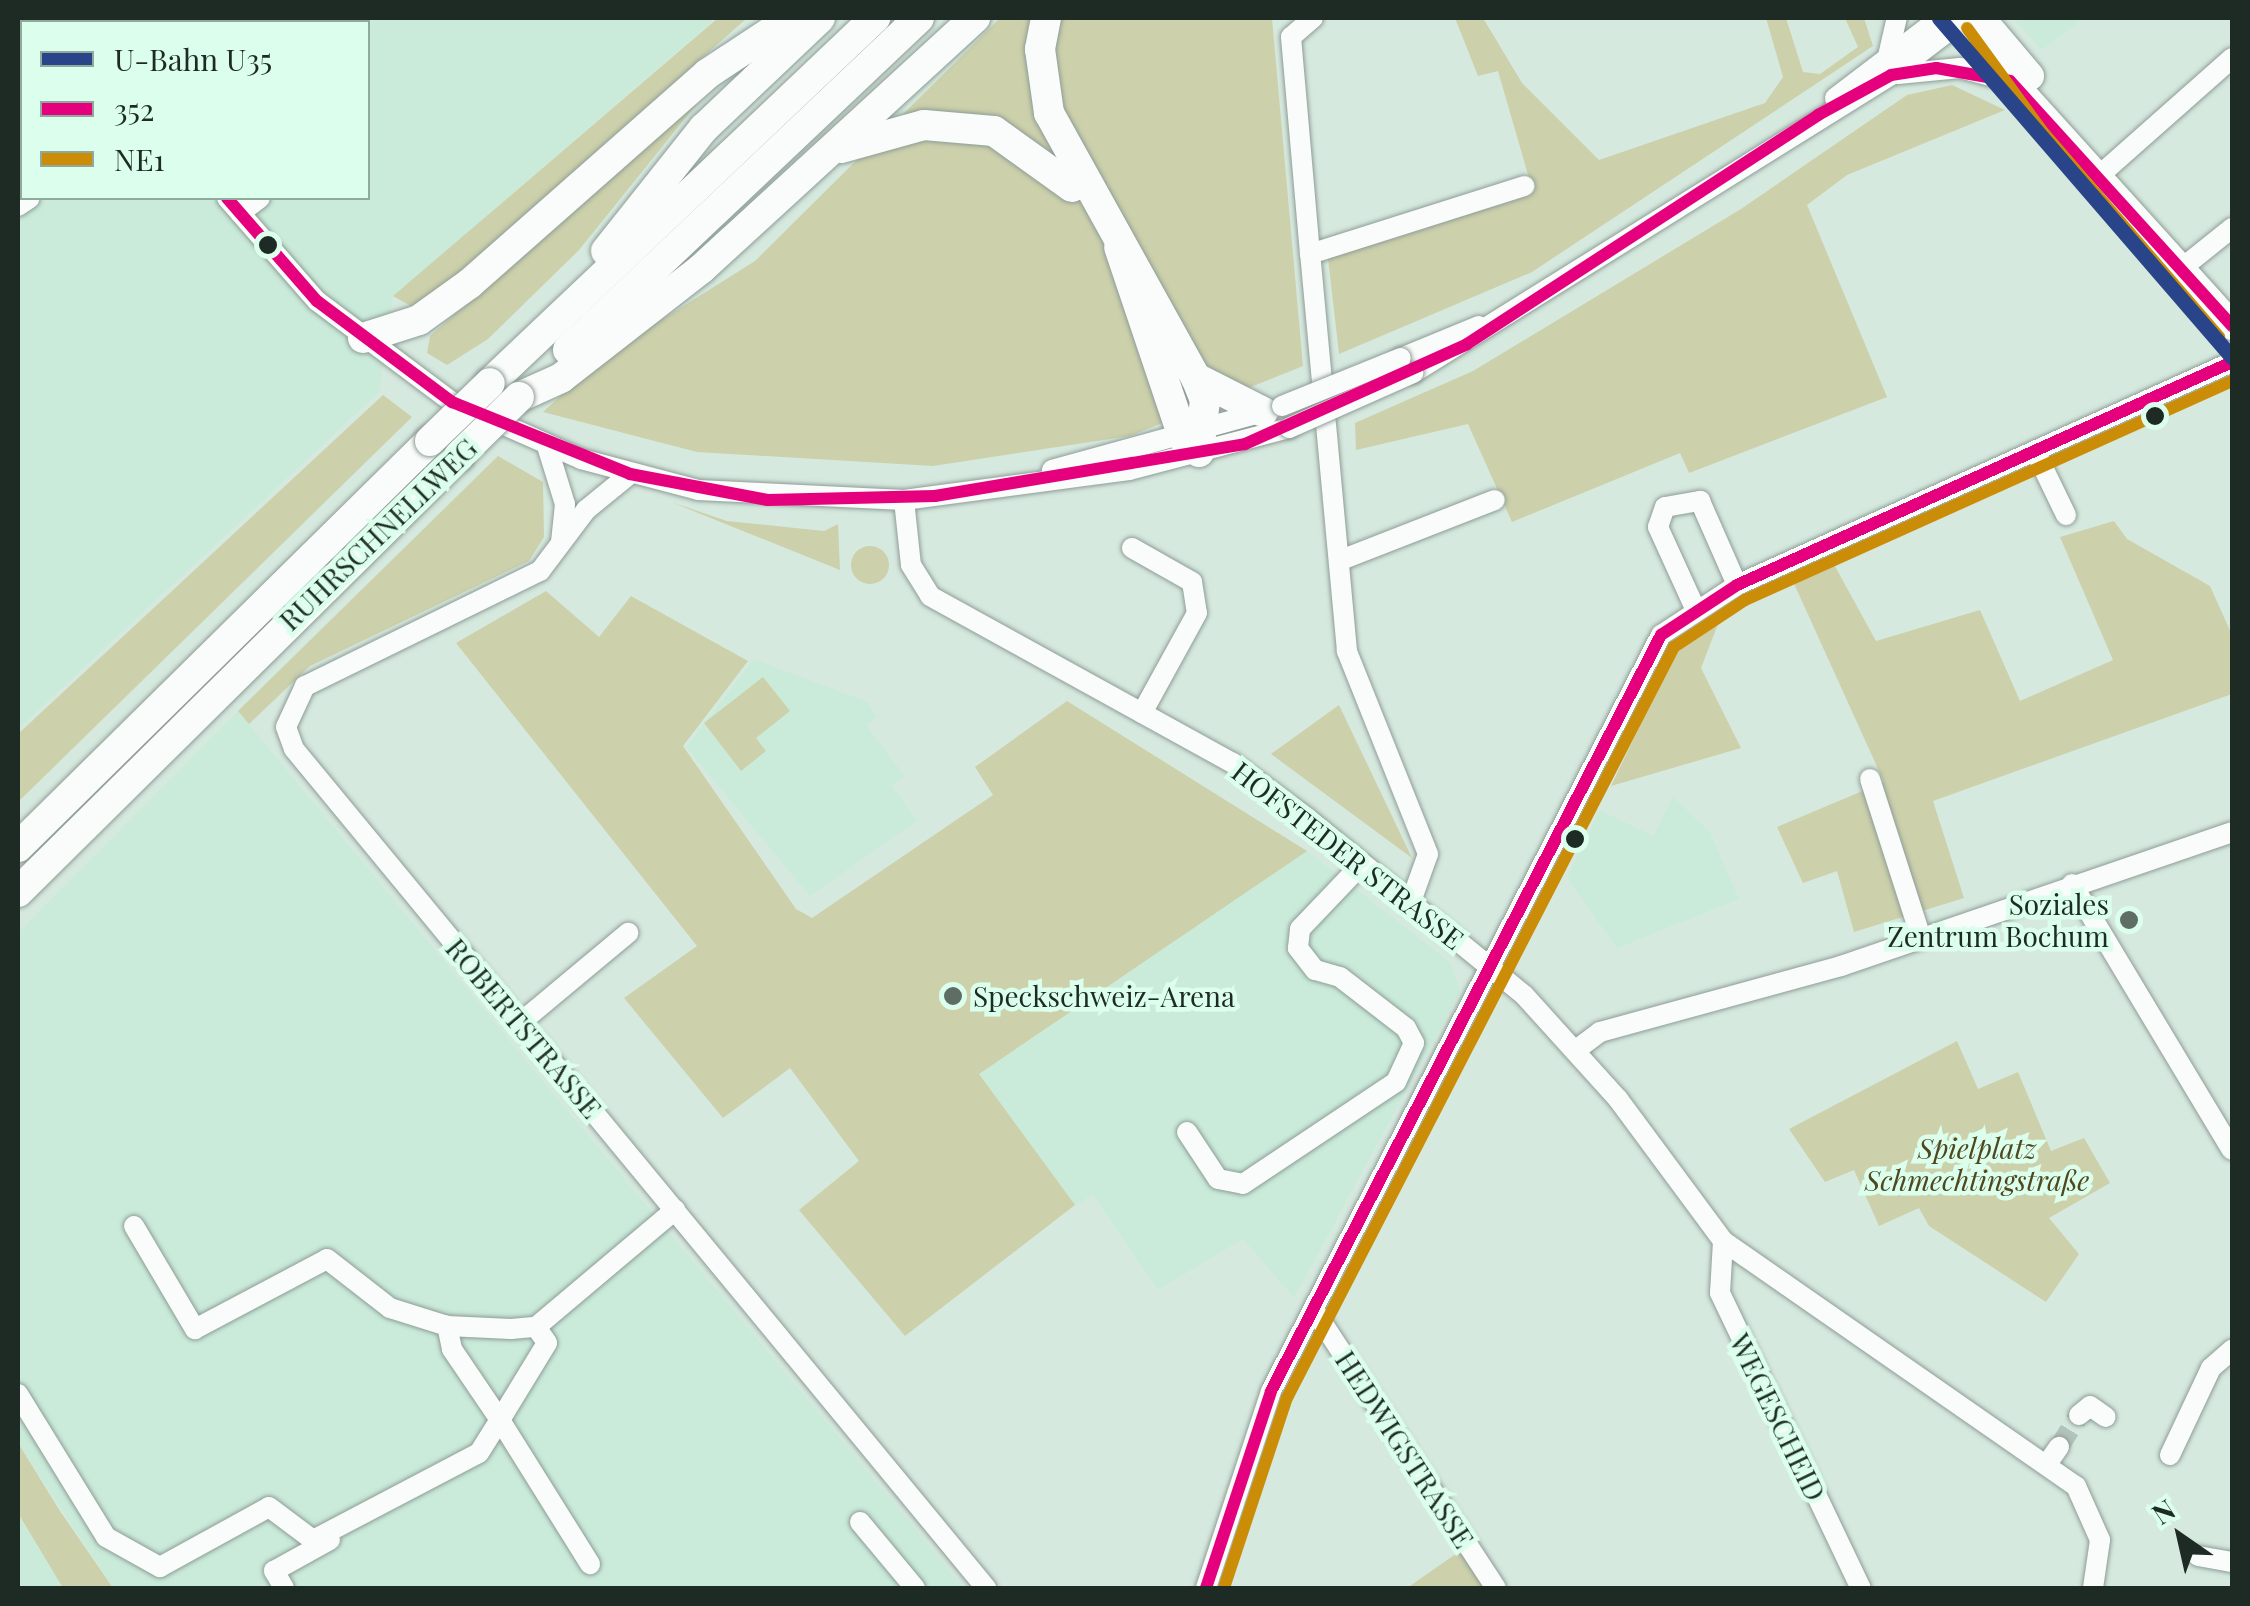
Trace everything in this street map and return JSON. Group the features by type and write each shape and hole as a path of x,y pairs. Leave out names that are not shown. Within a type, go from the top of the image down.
{"highway":[{"path":"363,338 419,320 469,284 707,74 792,18"},
{"path":"514,360 704,128 820,18"},
{"name":"RUHRSCHNELLWEG","path":"18,848 430,441 875,18"},
{"name":"RUHRSCHNELLWEG","path":"18,892 458,456 919,18"},
{"path":"519,397 561,378 686,281 975,18"},
{"path":"1046,18 1040,49 1049,113 1097,214 1196,378 1196,440"},
{"path":"834,150 924,125 994,131 1051,164 1097,214"},
{"path":"1118,247 1196,440"},
{"path":"1196,378 1278,416"}],"main road":[{"path":"1959,18 2010,80 2055,120"},
{"path":"1959,18 2055,120 2232,326"}],"street":[{"path":"1312,18 1291,37 1340,560 1357,693 1428,854 1410,904"},
{"path":"1890,66 1897,18"},
{"path":"234,205 316,301 363,338 452,402 548,446 630,474 768,500 904,500 1024,485 1196,440 1278,416 1407,366 1509,315 1818,115 1959,18"},
{"path":"2101,174 2232,58"},
{"path":"1890,66 1960,68 2010,80"},
{"path":"1310,254 1525,186"},
{"path":"2182,268 2232,228"},
{"path":"1206,1588 1271,1391 1495,971 1661,635 1694,606 1737,584 2232,362"},
{"path":"1196,440 1278,416"},
{"path":"548,446 565,504 560,545"},
{"path":"2036,453 2066,515"},
{"name":"ROBERTSTRASSE","path":"630,474 511,592 305,686 286,727 294,748 986,1588"},
{"name":"HOFSTEDER STRASSE","path":"904,500 912,565 930,596 1233,763 1495,971 1576,1050 1722,1241 2056,1462 2094,1519 2093,1588"},
{"path":"1340,560 1494,500"},
{"path":"1694,606 1658,526 1666,507 1700,501 1737,584"},
{"path":"1132,548 1192,582 1198,613 1142,713"},
{"path":"1870,779 1919,932"},
{"path":"1576,1050 1600,1032 1841,966 1919,932 2232,832"},
{"path":"1187,1132 1218,1179 1243,1184 1396,1082 1414,1043 1406,1028 1340,977 1314,970 1298,948 1300,930 1362,864"},
{"path":"2072,884 2232,1150"},
{"path":"520,1023 628,933"},
{"path":"134,1226 195,1329 327,1260 390,1308 448,1326 536,1328 675,1210"},
{"name":"WEGESCHEID","path":"1722,1241 1720,1294 1860,1588"},
{"name":"HEDWIGSTRASSE","path":"1314,1310 1496,1588"},
{"path":"448,1326 452,1349 590,1564"},
{"path":"284,1588 274,1571 462,1467 500,1420 547,1344 536,1328"},
{"path":"2170,1454 2210,1368 2232,1350"},
{"path":"18,1394 106,1537 160,1567 269,1508 313,1540 376,1514"},
{"path":"2079,1415 2090,1406 2106,1417"},
{"path":"860,1522 914,1588"},
{"path":"2198,1556 2232,1562"}],"shaded area":[{"path":"18,18 716,18 393,296 379,392 18,729"},
{"path":"2013,18 2084,18 2042,50"},
{"path":"754,659 868,702 877,717 866,725 905,776 892,786 917,821 810,896 686,747"},
{"path":"238,711 964,1588 113,1588 18,1443 18,933"},
{"path":"1673,797 1710,832 1739,899 1617,948 1567,878 1600,810 1653,836"},
{"path":"1307,851 1450,962 1460,991 1294,1298 1243,1239 1158,1290 1093,1195 1075,1205 979,1074"},
{"path":"18,1513 38,1547 63,1588 18,1588"}],"green space":[{"path":"718,18 747,18 433,297 411,306 393,296"},
{"path":"1000,18 1272,18 1303,366 1130,436 933,466 697,452 543,412 604,356 755,261"},
{"path":"1455,18 1483,18 1522,83 1599,160 1765,103 1783,77 1766,18 1786,18 1803,72 1820,74 1858,47 1845,18 1864,18 1873,46 1532,272 1339,354 1328,258 1533,192 1498,71 1478,76"},
{"path":"1952,85 2005,110 1847,175 1807,205 1887,397 1689,473 1680,453 1512,522 1468,424 1356,450 1355,423 1473,371 1741,209 1907,95"},
{"path":"707,91 579,250 488,339 447,365 427,353 430,336"},
{"path":"383,395 412,417 18,802 18,734"},
{"path":"498,456 543,482 544,537 529,561 310,666 249,724 238,711"},
{"path":"671,502 727,521 824,531 838,524 840,570"},
{"path":"2114,521 2127,539 2210,586 2232,635 2232,694 1933,801 1964,898 1854,932 1837,871 1803,883 1777,827 1884,782 1791,577 1831,559 1876,641 1980,610 2020,701 2113,660 2060,537"},
{"path":"870,546 883,552 889,565 883,578 870,584 857,578 851,565 857,552"},
{"path":"546,591 599,637 631,596 748,661 683,746 796,909 812,918 993,795 975,767 1067,701 1307,851 979,1074 1075,1205 905,1336 799,1210 859,1161 790,1068 723,1118 624,998 697,946 456,643"},
{"path":"1720,619 1701,668 1741,748 1611,786 1674,655"},
{"path":"763,677 790,711 756,738 766,751 741,771 704,723"},
{"path":"1339,705 1412,858 1271,754"},
{"name":"Spielplatz Schmechtingstraße","path":"1957,1041 1978,1089 2018,1072 2051,1151 2084,1138 2110,1183 2049,1218 2079,1254 2046,1302 1929,1226 1919,1208 1879,1226 1854,1170 1825,1182 1789,1129"},
{"path":"18,1443 113,1588 63,1588 18,1513"},
{"path":"1460,1551 1486,1588 1407,1588"}],"tunnel":[{"path":"2059,1447 2079,1415"}],"metro line":[{"name":"U35","path":"1939,18 2232,357"}],"transit line":[{"name":"NE1","path":"1967,28 2042,131 2219,337"},
{"name":"352","path":"229,200 317,301 452,402 630,474 768,500 935,496 1245,444 1467,344 1818,115 1891,75 1936,68 2010,81 2232,326"},
{"name":"352","path":"1206,1588 1271,1391 1661,635 1737,585 2232,362"},
{"name":"NE1","path":"1224,1588 1287,1398 1674,647 1745,600 2232,381"}],"place":[{"name":"Soziales Zentrum Bochum","path":"2129,920"},
{"name":"Speckschweiz-Arena","path":"953,996"}]}
